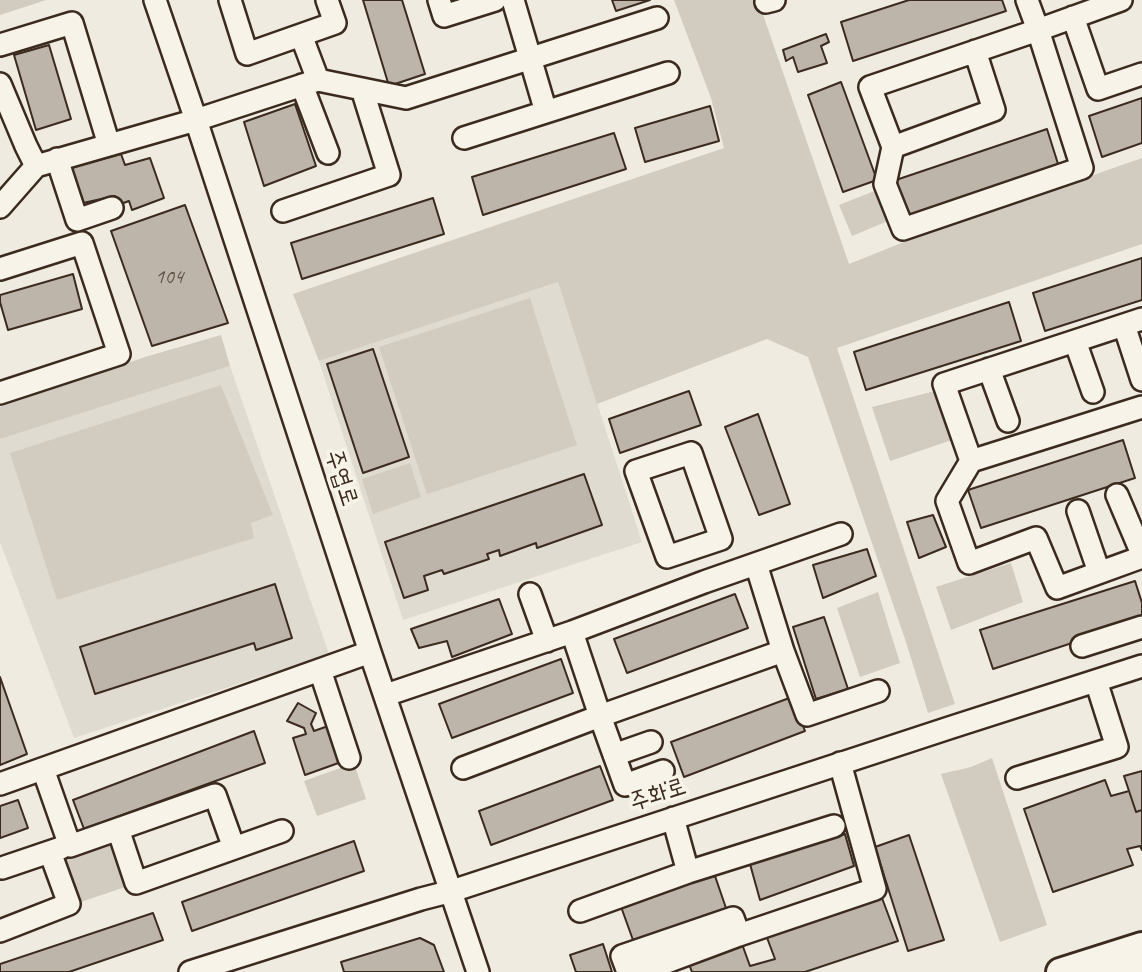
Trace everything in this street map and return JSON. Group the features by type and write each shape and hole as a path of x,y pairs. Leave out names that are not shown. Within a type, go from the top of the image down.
{"main road":[{"path":"1060,972 1142,946"}],"street":[{"name":"주엽로","path":"155,0 478,972"},
{"path":"230,0 247,54 335,23 327,0"},
{"path":"439,0 444,16 495,0"},
{"path":"513,0 546,112"},
{"path":"1027,0 1038,30 1082,168 903,229 885,184 893,147 870,87 1038,30 1121,0"},
{"path":"1073,17 1098,89 1142,74"},
{"path":"0,207 36,166 196,120 310,82 406,98 657,18"},
{"path":"0,45 72,23 109,145"},
{"path":"302,35 310,82 328,153"},
{"path":"893,147 994,110 975,51"},
{"path":"464,138 668,73"},
{"path":"0,84 36,166"},
{"path":"284,211 389,175 362,89"},
{"path":"57,159 77,220 112,208"},
{"path":"0,270 82,243 119,354 0,393"},
{"path":"971,461 944,384 1133,322 1142,380"},
{"path":"1075,341 1093,392"},
{"path":"989,369 1008,421"},
{"path":"1117,495 1142,556 1056,588 1036,538 969,563 947,500 971,461 1142,407"},
{"path":"691,453 721,539 691,549 667,557 636,471 691,453"},
{"path":"1078,511 1099,572"},
{"path":"386,695 572,632 841,534"},
{"path":"691,549 704,582"},
{"path":"756,564 783,651 807,715 878,691"},
{"path":"530,594 547,640"},
{"path":"1082,646 1142,628"},
{"path":"572,632 625,785 663,771"},
{"path":"463,768 783,651"},
{"path":"0,784 370,652"},
{"name":"주화로","path":"199,971 1142,666"},
{"path":"320,670 349,758"},
{"path":"1017,778 1117,747 1096,681"},
{"path":"614,755 651,742"},
{"path":"640,972 875,889 840,763"},
{"path":"0,931 69,904 43,769"},
{"path":"2,868 215,795 234,848"},
{"path":"673,818 688,872"},
{"path":"580,911 688,872 834,826"},
{"path":"118,829 136,883 282,831"},
{"path":"628,972 622,956 733,918 739,935"},
{"path":"1109,972 1142,961"}],"shaded area":[{"path":"0,0 46,0 0,15"},
{"path":"674,0 758,0 849,264 909,240 1142,158 1142,244 837,348 955,704 928,713 808,357 767,339 597,404 558,282 319,361 293,294 724,148 711,98"},
{"path":"877,190 888,221 852,236 839,205"},
{"path":"558,282 642,542 403,620 319,361"},
{"path":"530,298 577,445 427,494 379,347"},
{"path":"221,335 230,366 0,439 0,407 145,357"},
{"path":"230,366 329,654 74,738 0,542 0,439"},
{"path":"221,385 273,515 251,523 254,538 57,600 10,453"},
{"path":"935,391 952,440 890,461 872,407"},
{"path":"410,463 421,497 373,514 362,479"},
{"path":"1011,563 1023,602 951,630 936,587"},
{"path":"878,592 900,663 860,677 837,608"},
{"path":"992,758 1047,925 1000,942 941,774 971,767"},
{"path":"354,763 366,799 317,816 304,781"},
{"path":"114,836 131,885 81,902 64,853"}],"building":[{"path":"363,0 402,0 425,74 389,86"},
{"path":"612,0 650,0 616,11"},
{"path":"909,0 1002,0 1006,11 853,61 841,22"},
{"path":"826,34 829,42 821,46 827,63 798,72 793,57 786,61 783,50"},
{"path":"49,45 71,119 36,130 14,55"},
{"path":"841,82 877,180 843,192 808,95"},
{"path":"1142,98 1142,143 1102,157 1089,116"},
{"path":"295,104 316,166 264,186 244,122"},
{"path":"710,106 719,141 645,162 635,128"},
{"path":"1047,129 1059,167 908,217 893,181"},
{"path":"614,133 626,169 483,215 472,177"},
{"path":"121,154 125,165 150,158 164,198 132,210 129,201 118,205 115,196 83,203 69,168"},
{"path":"433,198 444,234 302,279 291,243"},
{"path":"185,205 228,323 152,346 111,231"},
{"path":"1142,258 1142,300 1045,331 1033,293"},
{"path":"73,274 82,309 8,330 0,295"},
{"path":"1009,302 1021,341 866,390 854,352"},
{"path":"373,349 409,457 363,473 327,364"},
{"path":"689,391 701,425 620,453 609,419"},
{"path":"758,414 790,504 759,515 725,427"},
{"path":"1123,440 1135,478 981,528 968,490"},
{"path":"584,474 602,525 537,548 536,543 500,556 499,550 487,554 489,559 444,574 442,570 424,576 428,590 404,598 385,542"},
{"path":"933,515 946,547 919,558 907,522"},
{"path":"867,549 876,576 823,598 813,565"},
{"path":"1135,581 1142,603 1142,620 993,669 980,630"},
{"path":"275,584 292,638 256,650 254,643 95,694 80,647"},
{"path":"735,594 748,628 627,673 614,639"},
{"path":"499,599 512,634 452,657 447,641 419,648 411,629"},
{"path":"824,617 848,689 816,699 793,627"},
{"path":"561,659 573,693 452,738 439,704"},
{"path":"0,677 27,754 0,765"},
{"path":"792,697 805,731 684,777 671,742"},
{"path":"298,703 316,713 311,724 314,731 331,725 344,761 305,775 293,738 306,734 304,728 287,721"},
{"path":"254,731 265,763 84,829 73,800"},
{"path":"600,766 613,800 491,845 479,811"},
{"path":"1142,771 1142,810 1136,812 1124,776"},
{"path":"1105,780 1111,796 1129,791 1136,812 1142,810 1142,850 1140,846 1127,849 1133,865 1053,892 1024,809"},
{"path":"18,800 28,828 0,838 0,806"},
{"path":"845,834 854,866 760,900 750,864"},
{"path":"909,835 944,940 908,951 875,847"},
{"path":"354,841 364,871 192,931 182,902"},
{"path":"715,876 727,911 633,940 620,904"},
{"path":"882,898 898,941 805,972 692,972 689,964 742,944 750,966 775,959 766,935"},
{"path":"153,913 163,940 69,972 0,972 0,964"},
{"path":"420,938 434,945 444,972 344,972 341,962"},
{"path":"603,944 612,972 576,972 570,955"}]}
